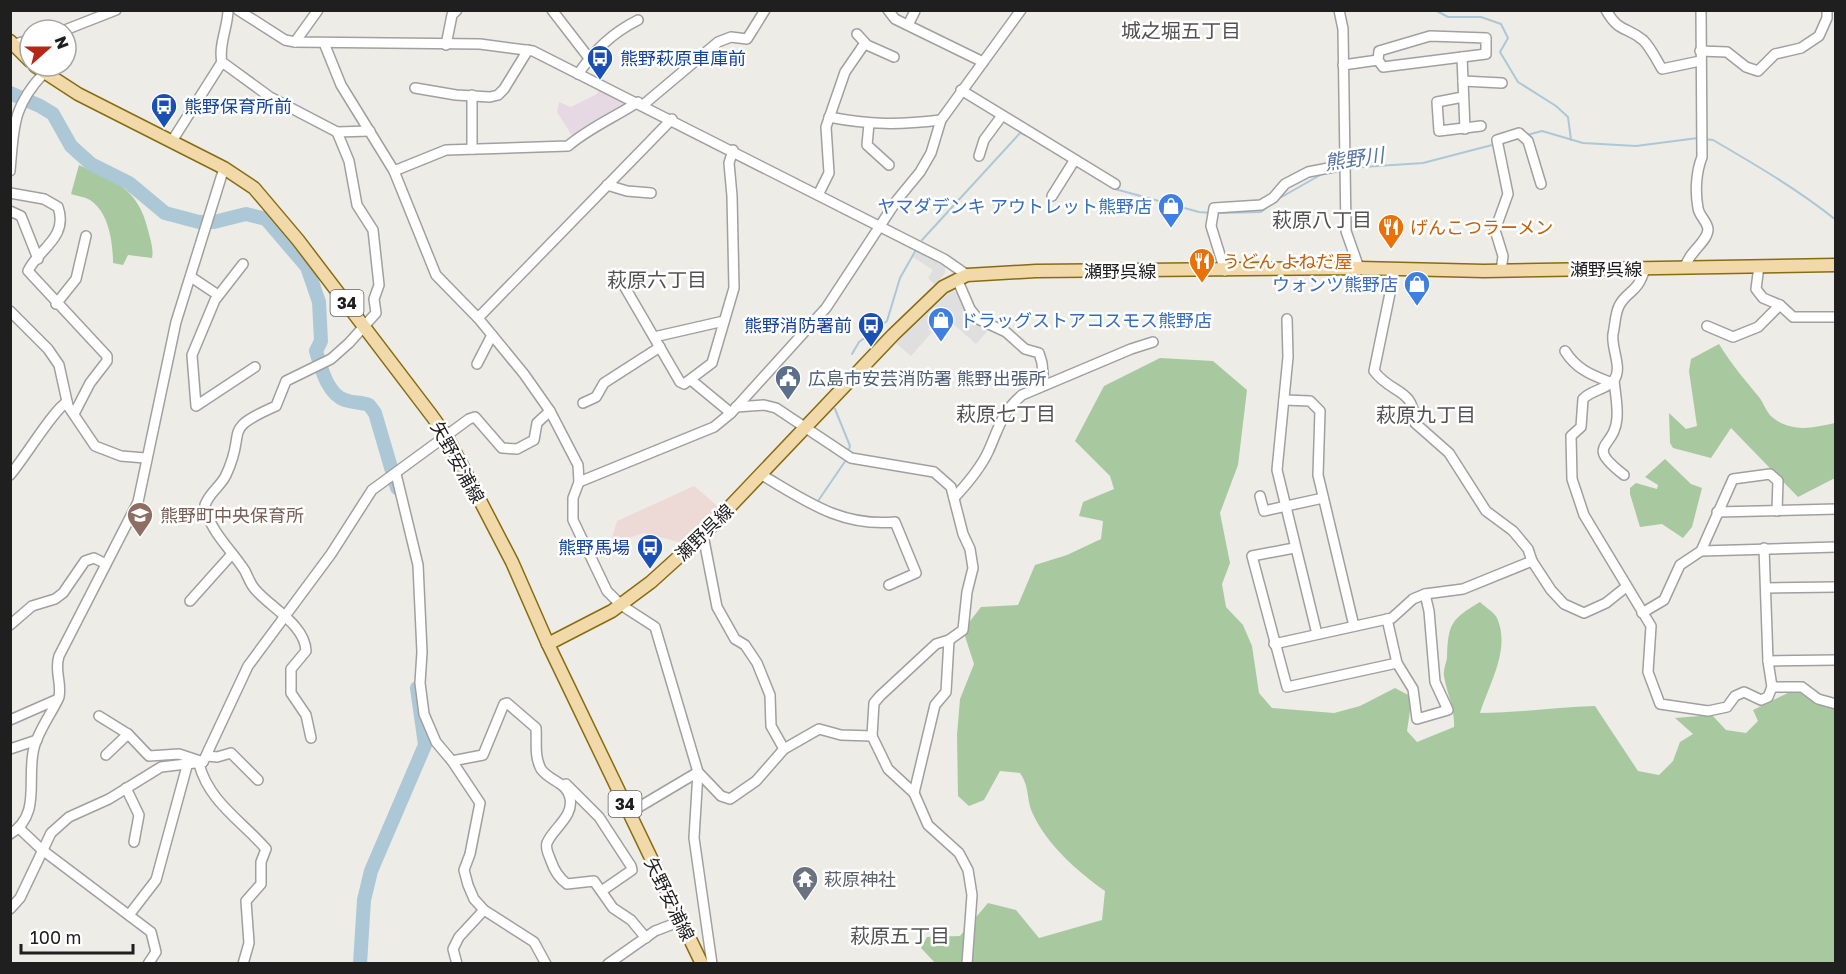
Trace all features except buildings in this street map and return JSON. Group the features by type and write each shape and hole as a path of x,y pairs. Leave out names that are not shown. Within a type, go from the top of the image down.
{"main road":[{"name":"矢野安浦線","path":"59,78 224,168 254,188 365,326 447,436 512,562 548,644 702,963"},
{"name":"瀬野呉線","path":"548,644 589,625 621,605 703,535 893,335 944,286 962,277 1036,271 1359,268 1501,271 1836,266"}],"street":[{"path":"78,25 116,10"},
{"path":"228,10 228,24 220,55 222,62 270,97 338,132 370,131"},
{"path":"238,10 285,40 295,42 480,44 528,50 672,119 944,259 962,277 970,309 978,319 1006,332 1025,349 1039,353 1044,385"},
{"path":"295,42 318,10"},
{"path":"446,45 452,15 457,10"},
{"path":"552,10 589,58"},
{"path":"394,171 446,150 568,146 583,134 640,104 718,42 731,37 747,39 765,10"},
{"path":"888,10 896,19 983,62"},
{"path":"579,482 714,427 734,410 826,308 931,153 940,120 1021,10"},
{"path":"1339,10 1343,65 1346,231 1359,268"},
{"path":"1606,10 1615,26 1640,38 1649,46 1662,69 1700,61"},
{"path":"1684,268 1686,258 1705,238 1708,227 1698,210 1697,169 1702,157 1701,10"},
{"path":"1700,51 1727,52 1752,71 1758,71 1775,54 1801,48 1819,36 1827,18 1827,10"},
{"path":"908,25 915,11"},
{"path":"578,74 589,58 614,32 638,20"},
{"path":"857,34 865,43 894,57"},
{"path":"1430,36 1486,38 1486,54 1383,67 1378,60 1380,51 1430,36"},
{"path":"324,43 331,66 394,171 436,275 478,318 525,374 550,411 578,465 579,482 573,498 573,520 607,591 621,605 655,627 698,772 694,838 712,963"},
{"path":"818,195 829,173 826,127 829,117 844,72 865,43"},
{"path":"415,88 456,96 490,97 498,95 528,50"},
{"path":"1462,57 1465,129"},
{"path":"1343,65 1378,60"},
{"path":"172,141 222,62"},
{"path":"10,171 15,116 28,90 39,78"},
{"path":"1463,81 1502,83"},
{"path":"961,90 1001,117 1115,184"},
{"path":"472,95 472,148"},
{"path":"1463,97 1437,102 1439,131 1481,126"},
{"path":"829,117 869,124 895,125 940,120"},
{"path":"979,156 984,140 1001,117"},
{"path":"478,318 672,119"},
{"path":"869,124 867,145 889,165"},
{"path":"311,738 306,715 291,693 290,685 291,669 306,651 306,645 285,618 252,586 209,522 205,505 225,477 235,451 238,427 247,419 276,406 286,381 330,359 365,326 376,312 374,299 379,285 373,230 357,205 349,161 338,132"},
{"path":"1501,271 1503,256 1495,230 1508,194 1497,140 1520,133 1528,141 1540,184"},
{"path":"623,284 680,382 684,384 691,380 712,363 734,288 729,163 733,150"},
{"path":"1052,196 1074,161"},
{"path":"1225,271 1211,226 1214,208 1261,205 1285,184 1308,172 1344,165"},
{"path":"10,834 20,829 30,811 34,748 61,690 55,667 59,656 138,502 145,458 176,322 224,168"},
{"path":"608,185 627,191 651,193"},
{"path":"10,193 44,199 58,207 60,222 53,241 28,271 56,304 107,356 107,361 90,382 74,414"},
{"path":"10,212 21,216 38,259"},
{"path":"56,304 76,279 86,236"},
{"path":"243,264 218,295 192,355 196,406 255,367"},
{"path":"1759,266 1756,289 1763,298 1780,305 1793,317 1836,316"},
{"path":"1624,475 1606,461 1603,447 1617,420 1613,382 1618,369 1613,351 1613,338 1619,306 1641,284 1644,268"},
{"path":"1395,269 1374,371 1381,381 1411,399 1415,407 1415,423 1449,453 1486,511 1514,531 1528,549 1532,561 1564,604 1584,613 1606,603 1626,587"},
{"path":"191,277 218,295"},
{"path":"1707,326 1733,337 1758,327 1780,305"},
{"path":"10,311 48,349 59,365 67,402 96,446 121,456 145,458"},
{"path":"1287,319 1288,357 1277,470 1294,548 1317,634"},
{"path":"654,337 724,321"},
{"path":"477,364 492,335"},
{"path":"954,498 970,481 987,453 1007,408 1022,395 1153,342"},
{"path":"583,403 596,397 604,383 660,347"},
{"path":"1565,351 1573,364 1586,373 1613,382"},
{"path":"691,380 734,410 770,406 851,458 934,472 951,487 963,534 970,549 973,568 967,592 963,630 949,640 936,644 874,703 872,736 888,769 914,793 928,825 959,853 968,870 972,895 967,963"},
{"path":"1613,382 1590,391 1583,399 1581,427 1571,436 1572,479 1584,514 1651,626 1648,672 1660,704 1669,707 1716,710 1726,707 1735,696 1744,692 1761,700 1768,697 1773,687 1768,661 1764,548"},
{"path":"1284,400 1311,401 1320,411 1318,475 1354,626"},
{"path":"10,475 30,451 59,406 67,402"},
{"path":"243,963 249,944 246,901 261,884 261,862 266,849 242,822 227,813 202,776 203,761 244,672 285,618 372,490 475,417 502,448 518,449 534,440 537,423 550,411"},
{"path":"396,474 418,565 422,705 431,735 452,761 480,803 470,854 464,870 474,899 484,910 534,942 546,963"},
{"path":"1701,551 1733,478 1770,474 1778,481 1777,511"},
{"path":"762,475 825,513 872,524 895,522 916,573 889,585"},
{"path":"1260,496 1264,511 1323,498"},
{"path":"1717,512 1836,509"},
{"path":"703,535 717,607 735,639 745,645 757,663 770,695 771,726 784,748"},
{"path":"1642,613 1664,600 1680,565 1701,551 1836,547"},
{"path":"1294,548 1252,556 1287,687 1397,663"},
{"path":"190,601 232,554"},
{"path":"10,625 32,606 63,593 85,561 94,558 106,564"},
{"path":"1274,644 1392,618 1413,599 1425,594 1464,589 1532,561"},
{"path":"1767,588 1836,587"},
{"path":"1387,619 1397,663 1413,689 1417,719 1448,710 1435,682 1430,611 1425,594"},
{"path":"914,793 935,705 946,692 949,640"},
{"path":"1768,661 1836,660"},
{"path":"1773,687 1802,687 1818,699 1836,704"},
{"path":"10,720 58,699"},
{"path":"452,761 483,755 502,707 507,704 536,728 536,756 541,768 548,777 569,786 590,807 631,866 632,870 603,890"},
{"path":"99,716 128,734 149,756 179,754 203,761"},
{"path":"698,772 721,796 729,799 756,781 784,748 824,728 841,735 872,736"},
{"path":"106,755 128,734"},
{"path":"10,749 37,740"},
{"path":"10,909 20,898 41,849 51,833 69,817 161,767 187,766 231,753 258,780"},
{"path":"129,915 156,880 187,766"},
{"path":"629,813 698,772"},
{"path":"561,784 571,799 564,821 548,841 547,848 553,867 567,884 594,881 603,890 613,908 632,920 646,938"},
{"path":"126,788 139,815 134,842"},
{"path":"20,829 41,849 151,932 155,940 156,952 148,963"},
{"path":"457,963 453,949 459,937 484,910"},
{"path":"608,963 655,931 681,921"}],"shaded area":[{"path":"600,88 627,101 627,107 574,139 557,112 559,102 571,107 597,94"},
{"path":"918,250 945,267 945,273 935,285 928,278 933,270 913,257"},
{"path":"952,290 961,295 988,328 986,333 976,344 942,314 928,329 932,332 911,356 896,343"},
{"path":"694,486 721,509 683,543 644,533 610,544 617,521"}],"green space":[{"path":"79,165 104,176 131,195 144,216 152,244 152,258 128,255 123,265 113,263 111,237 102,212 90,200 71,194"},
{"path":"1719,344 1761,399 1770,415 1779,422 1802,428 1835,423 1835,478 1798,497 1731,428 1711,458 1673,448 1670,443 1669,413 1686,429 1697,426 1689,371 1691,359"},
{"path":"1160,358 1213,361 1247,390 1238,465 1220,513 1230,563 1222,584 1226,607 1243,625 1252,646 1259,693 1272,708 1334,713 1360,706 1395,688 1412,697 1407,731 1417,742 1454,727 1444,674 1448,637 1457,618 1480,602 1497,618 1502,642 1497,666 1480,713 1595,706 1638,771 1659,775 1673,761 1680,742 1693,734 1675,718 1712,715 1726,730 1746,733 1758,721 1753,710 1794,690 1824,706 1835,708 1835,963 936,964 921,948 927,937 960,936 988,903 1016,910 1039,938 1102,920 1105,891 1073,866 1045,835 1032,812 1025,783 1020,773 1000,771 984,800 969,806 958,796 957,735 960,699 974,664 963,630 981,607 1018,605 1035,565 1067,555 1101,539 1103,521 1079,516 1083,502 1114,489 1110,476 1075,441 1104,386"},
{"path":"1665,459 1691,484 1702,488 1692,527 1683,538 1662,524 1640,527 1630,494 1630,488 1636,483 1657,489 1658,485 1645,477"}],"waterway":[{"path":"1435,10 1448,17 1481,17 1501,24 1508,38 1500,52 1518,82 1556,106 1568,117 1571,140"},
{"path":"10,93 53,114 71,146 91,164 129,183 165,213 199,222 214,222 246,214 266,219 307,267 319,302 321,341 316,351 329,386 339,397 369,405 375,413 397,488"},
{"name":"熊野川","path":"1527,135 1542,131 1583,143 1636,146 1698,138"},
{"name":"熊野川","path":"922,240 1020,133 1031,137"},
{"name":"熊野川","path":"1703,139 1713,140 1761,168 1836,220"},
{"name":"熊野川","path":"1348,168 1423,163 1496,144"},
{"name":"熊野川","path":"1278,199 1322,174"},
{"name":"熊野川","path":"1107,184 1115,189 1199,212 1211,213"},
{"name":"熊野川","path":"1217,213 1261,212 1271,204"},
{"name":"熊野川","path":"852,354 859,342 887,321 900,278 917,248"},
{"name":"熊野川","path":"835,409 850,446 848,453"},
{"name":"熊野川","path":"818,501 846,460"},
{"path":"360,964 364,900 371,871 425,745 417,688"}],"place":[{"name":"熊野萩原車庫前","path":"600,81"},
{"name":"熊野保育所前","path":"164,129"},
{"name":"ヤマダデンキ アウトレット熊野店","path":"1171,229"},
{"name":"げんこつラーメン","path":"1391,250"},
{"name":"うどん よねだ屋","path":"1202,284"},
{"name":"ウォンツ熊野店","path":"1417,307"},
{"name":"ドラッグストアコスモス熊野店","path":"941,343"},
{"name":"熊野消防署前","path":"871,348"},
{"name":"広島市安芸消防署 熊野出張所","path":"788,401"},
{"name":"熊野町中央保育所","path":"140,538"},
{"name":"熊野馬場","path":"650,570"},
{"name":"萩原神社","path":"805,902"}],"district":[{"name":"城之堀五丁目","path":"1181,30"},
{"name":"萩原八丁目","path":"1322,219"},
{"name":"萩原六丁目","path":"657,279"},
{"name":"萩原七丁目","path":"1006,413"},
{"name":"萩原九丁目","path":"1426,414"},
{"name":"萩原五丁目","path":"900,935"}]}
